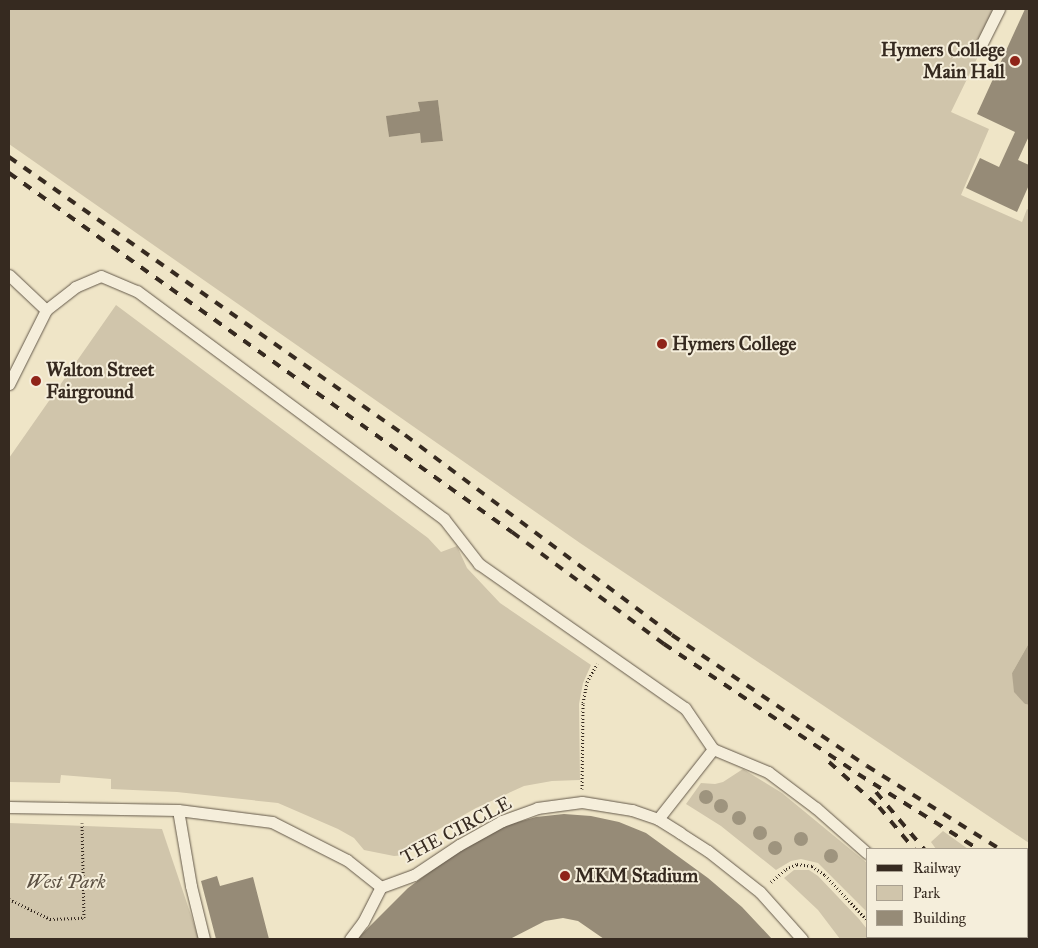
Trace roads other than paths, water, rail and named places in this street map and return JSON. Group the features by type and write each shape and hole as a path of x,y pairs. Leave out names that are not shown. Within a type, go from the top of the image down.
{"lane":[{"path":"981,45 999,9"},
{"path":"9,275 46,310"},
{"path":"9,384 46,310 75,287 101,276 137,291 444,520 479,564 685,708 713,749 768,772 816,808 866,852"},
{"path":"658,819 713,749"},
{"name":"THE CIRCLE","path":"381,887 414,875 459,845 502,821 537,808 582,802 632,810 658,819 708,851 760,892 802,939"},
{"path":"9,807 178,810 272,822 347,860 381,887 363,922 350,939"},
{"path":"178,810 191,886 204,939"}],"railway":[{"path":"9,157 405,435 672,635 867,766 998,848"},
{"path":"9,173 512,532 664,644 858,774 976,848"},
{"path":"829,762 879,807 913,848"},
{"path":"876,792 923,848"}],"place":[{"name":"Hymers College Main Hall","path":"1015,61"},
{"name":"Hymers College","path":"662,344"},
{"name":"Walton Street Fairground","path":"36,381"},
{"name":"MKM Stadium","path":"565,876"}],"park label":[{"name":"West Park","path":"66,882"}]}
